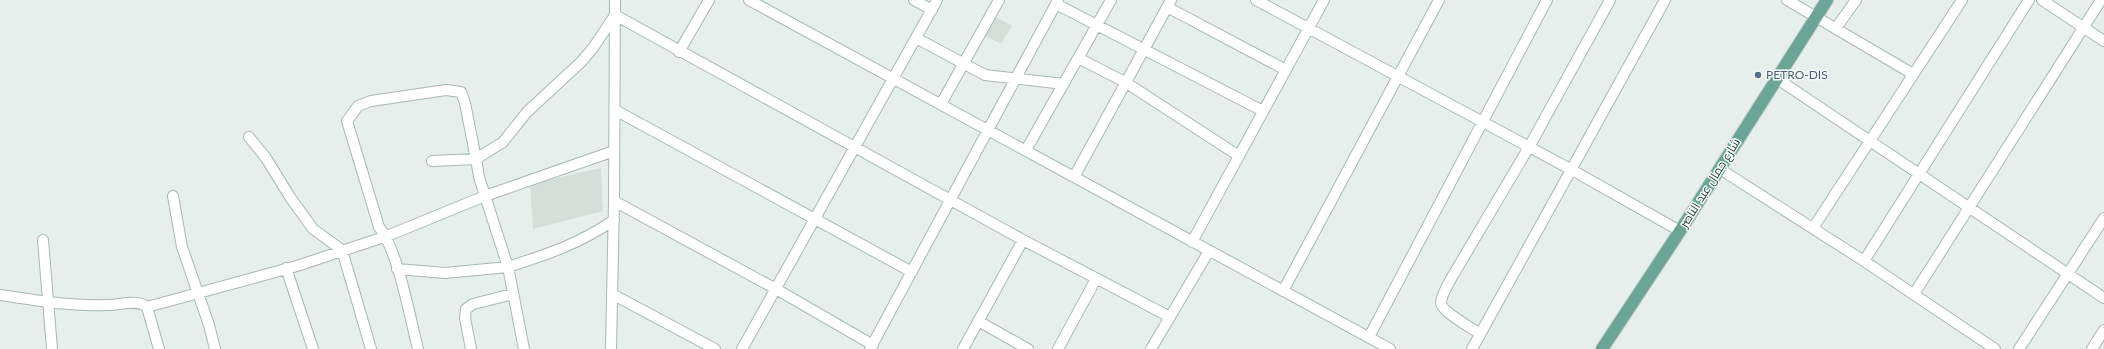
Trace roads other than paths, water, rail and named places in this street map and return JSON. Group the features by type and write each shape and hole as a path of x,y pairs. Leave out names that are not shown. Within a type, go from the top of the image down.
{"main road":[{"name":"شارع جمال عبد الناصر","path":"1602,349 1720,169 1776,78 1827,0"}],"street":[{"path":"611,349 614,220 615,0"},
{"path":"679,52 709,0"},
{"path":"749,0 1390,349"},
{"path":"914,0 932,10"},
{"path":"742,349 937,0"},
{"path":"941,104 999,0"},
{"path":"1026,150 1111,0"},
{"path":"1256,0 1572,170 1680,231"},
{"path":"1192,242 1324,0"},
{"path":"1283,291 1439,0"},
{"path":"1368,338 1547,0"},
{"path":"1480,334 1445,310 1441,304 1442,298 1452,277 1529,147 1610,0"},
{"path":"1472,349 1572,170 1664,0"},
{"path":"1787,0 1913,74"},
{"path":"1836,28 1856,0"},
{"path":"1813,228 1962,0"},
{"path":"1864,261 2029,0"},
{"path":"2042,0 2104,41"},
{"path":"1914,294 2100,0"},
{"path":"614,201 776,289 872,347 1057,2 1263,111"},
{"path":"1074,177 1169,3 1286,70"},
{"path":"614,15 854,149 1170,318"},
{"path":"432,161 476,159 503,142 527,112 593,48 614,15"},
{"path":"916,38 985,75 1017,77 1064,84"},
{"path":"1078,58 1125,82 1239,156"},
{"path":"1776,78 2104,298"},
{"path":"418,349 397,269 386,236 379,227 347,121 358,106 371,101 446,90 461,92 465,103 479,177 508,266 524,349"},
{"path":"615,110 912,272"},
{"path":"250,137 266,158 290,197 313,229 342,250 371,349"},
{"path":"147,307 286,268 386,236 485,196 614,151"},
{"path":"1720,169 1864,261 1995,349"},
{"path":"173,196 182,247 198,292 215,349"},
{"path":"2019,349 2104,218"},
{"path":"397,269 445,273 508,266 552,253 582,240 614,220"},
{"path":"43,240 52,349"},
{"path":"963,349 1023,240"},
{"path":"1151,349 1210,251"},
{"path":"286,268 313,349"},
{"path":"1058,349 1096,279"},
{"path":"471,349 465,318 466,309 473,304 513,294"},
{"path":"612,294 715,349"},
{"path":"0,295 82,305 128,303 144,304 147,307 159,349"},
{"path":"978,321 1028,349"},
{"path":"2092,349 2104,330"}],"place":[{"name":"PETRO-DIS","path":"1758,75"}]}
